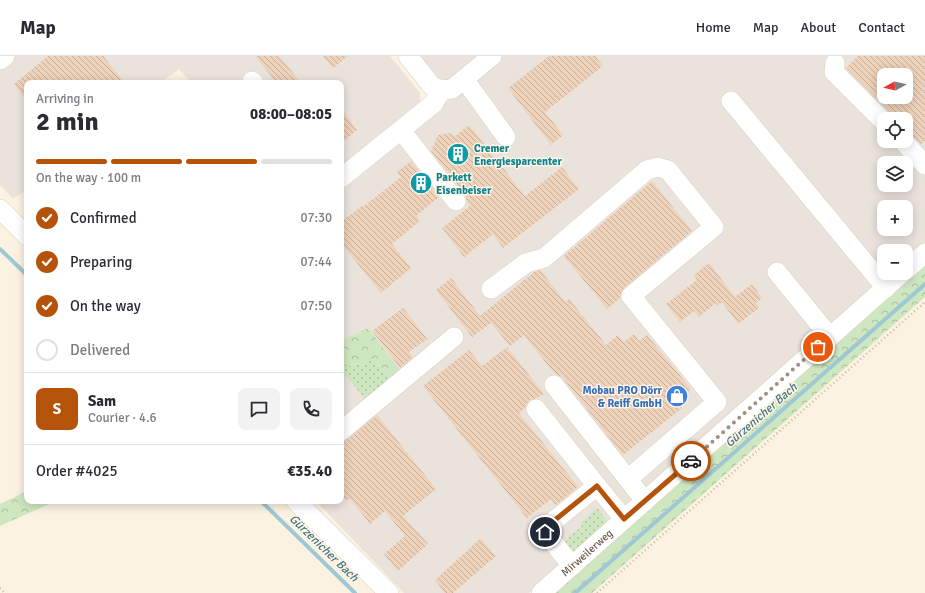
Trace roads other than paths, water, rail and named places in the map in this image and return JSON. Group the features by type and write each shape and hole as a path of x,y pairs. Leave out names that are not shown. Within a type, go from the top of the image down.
{"street":[{"path":"0,60 5,56"},
{"path":"408,56 432,86 442,90 452,89 492,56"},
{"path":"835,63 834,72 877,115"},
{"path":"464,79 506,137"},
{"path":"344,176 433,104 442,90"},
{"path":"731,101 886,288"},
{"path":"401,130 456,201"},
{"path":"909,148 925,165"},
{"path":"491,289 526,263 544,258 648,170 658,167 668,170 714,227 631,296 717,402 628,479"},
{"path":"0,209 24,233"},
{"path":"913,264 925,253"},
{"path":"777,272 830,337"},
{"name":"Mirweilerweg","path":"541,593 895,280"},
{"path":"344,429 454,337"},
{"path":"554,386 645,501"},
{"path":"536,409 624,519"},
{"path":"572,566 545,532 545,528 597,486"},
{"path":"299,504 389,593"}],"waterway":[{"name":"Gürzenicher Bach","path":"0,249 24,272"},
{"name":"Gürzenicher Bach","path":"575,593 925,284"},
{"name":"Gürzenicher Bach","path":"264,504 355,593"}],"place":[{"name":"Cremer Energiesparcenter","path":"458,154"},
{"name":"Parkett Eisenbeiser","path":"421,183"},
{"name":"Mobau PRO Dörr & Reiff GmbH","path":"677,396"}]}
